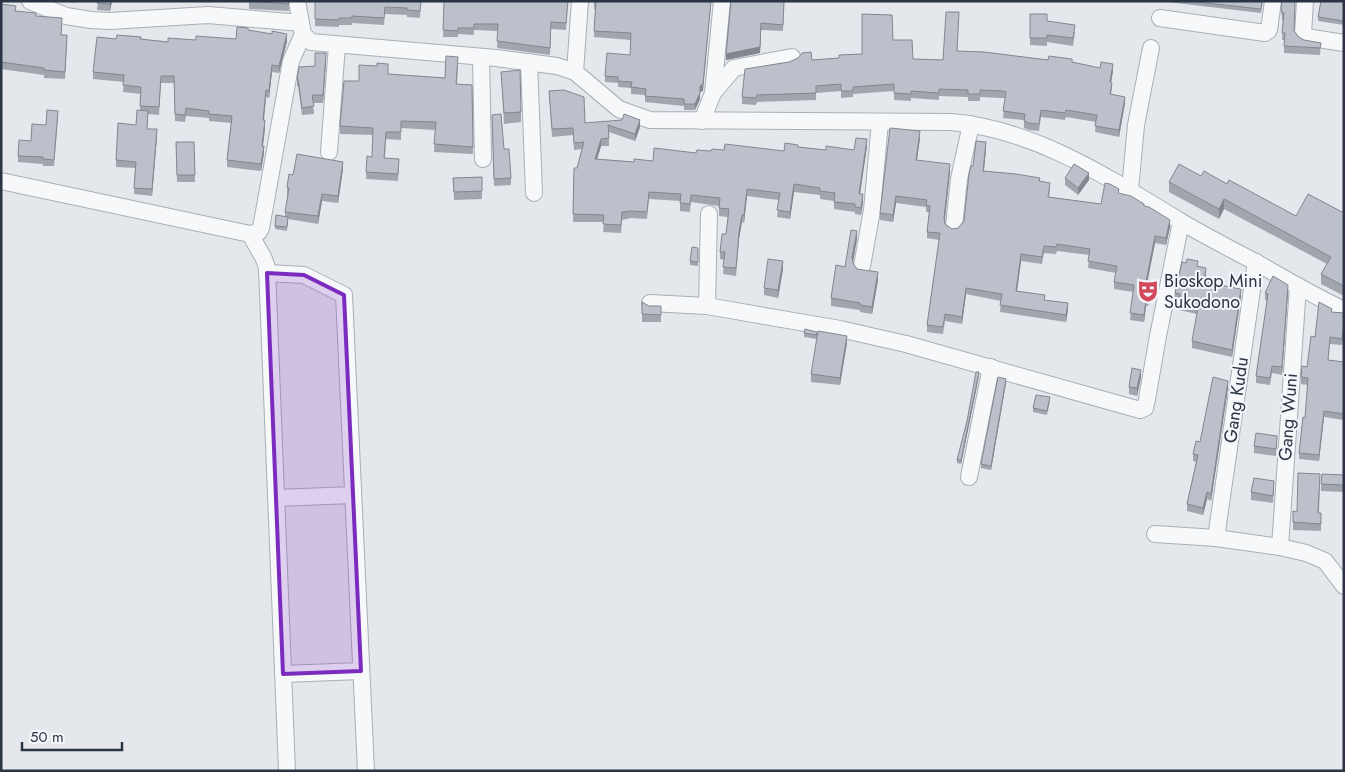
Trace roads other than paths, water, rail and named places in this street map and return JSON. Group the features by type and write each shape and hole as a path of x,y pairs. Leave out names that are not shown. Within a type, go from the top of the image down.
{"street":[{"path":"30,1 66,16 90,20 110,21 208,15 302,28"},
{"path":"297,1 306,39 315,43 481,57 529,62 567,69 619,109 650,120 971,124 1020,138 1074,160 1130,190 1181,222 1344,310"},
{"path":"567,69 580,1"},
{"path":"702,121 713,93 722,1"},
{"path":"1160,18 1265,33 1269,30 1273,1"},
{"path":"1305,1 1303,34 1306,37 1344,43"},
{"path":"1,181 250,234 259,232 292,61 302,28"},
{"path":"329,152 337,45"},
{"path":"1130,190 1136,125 1151,48"},
{"path":"481,57 483,159"},
{"path":"713,93 734,68 792,57"},
{"path":"529,62 534,193"},
{"path":"862,266 872,210 880,122"},
{"path":"954,226 959,179 971,124"},
{"path":"706,306 709,214"},
{"path":"650,303 706,306 840,329 906,344 991,367 1134,410 1140,410 1145,408 1181,222"},
{"path":"250,234 264,259 267,273 287,771"},
{"name":"Gang Kudu","path":"1216,538 1256,262"},
{"path":"267,273 304,274 344,295 366,771"},
{"name":"Gang Wuni","path":"1280,547 1298,286"},
{"path":"969,477 991,367"},
{"path":"276,498 353,495"},
{"path":"1155,534 1216,538 1280,547 1316,556 1325,561 1344,586"},
{"path":"283,674 361,672"}],"place":[{"name":"Bioskop Mini Sukodono","path":"1148,291"}]}
